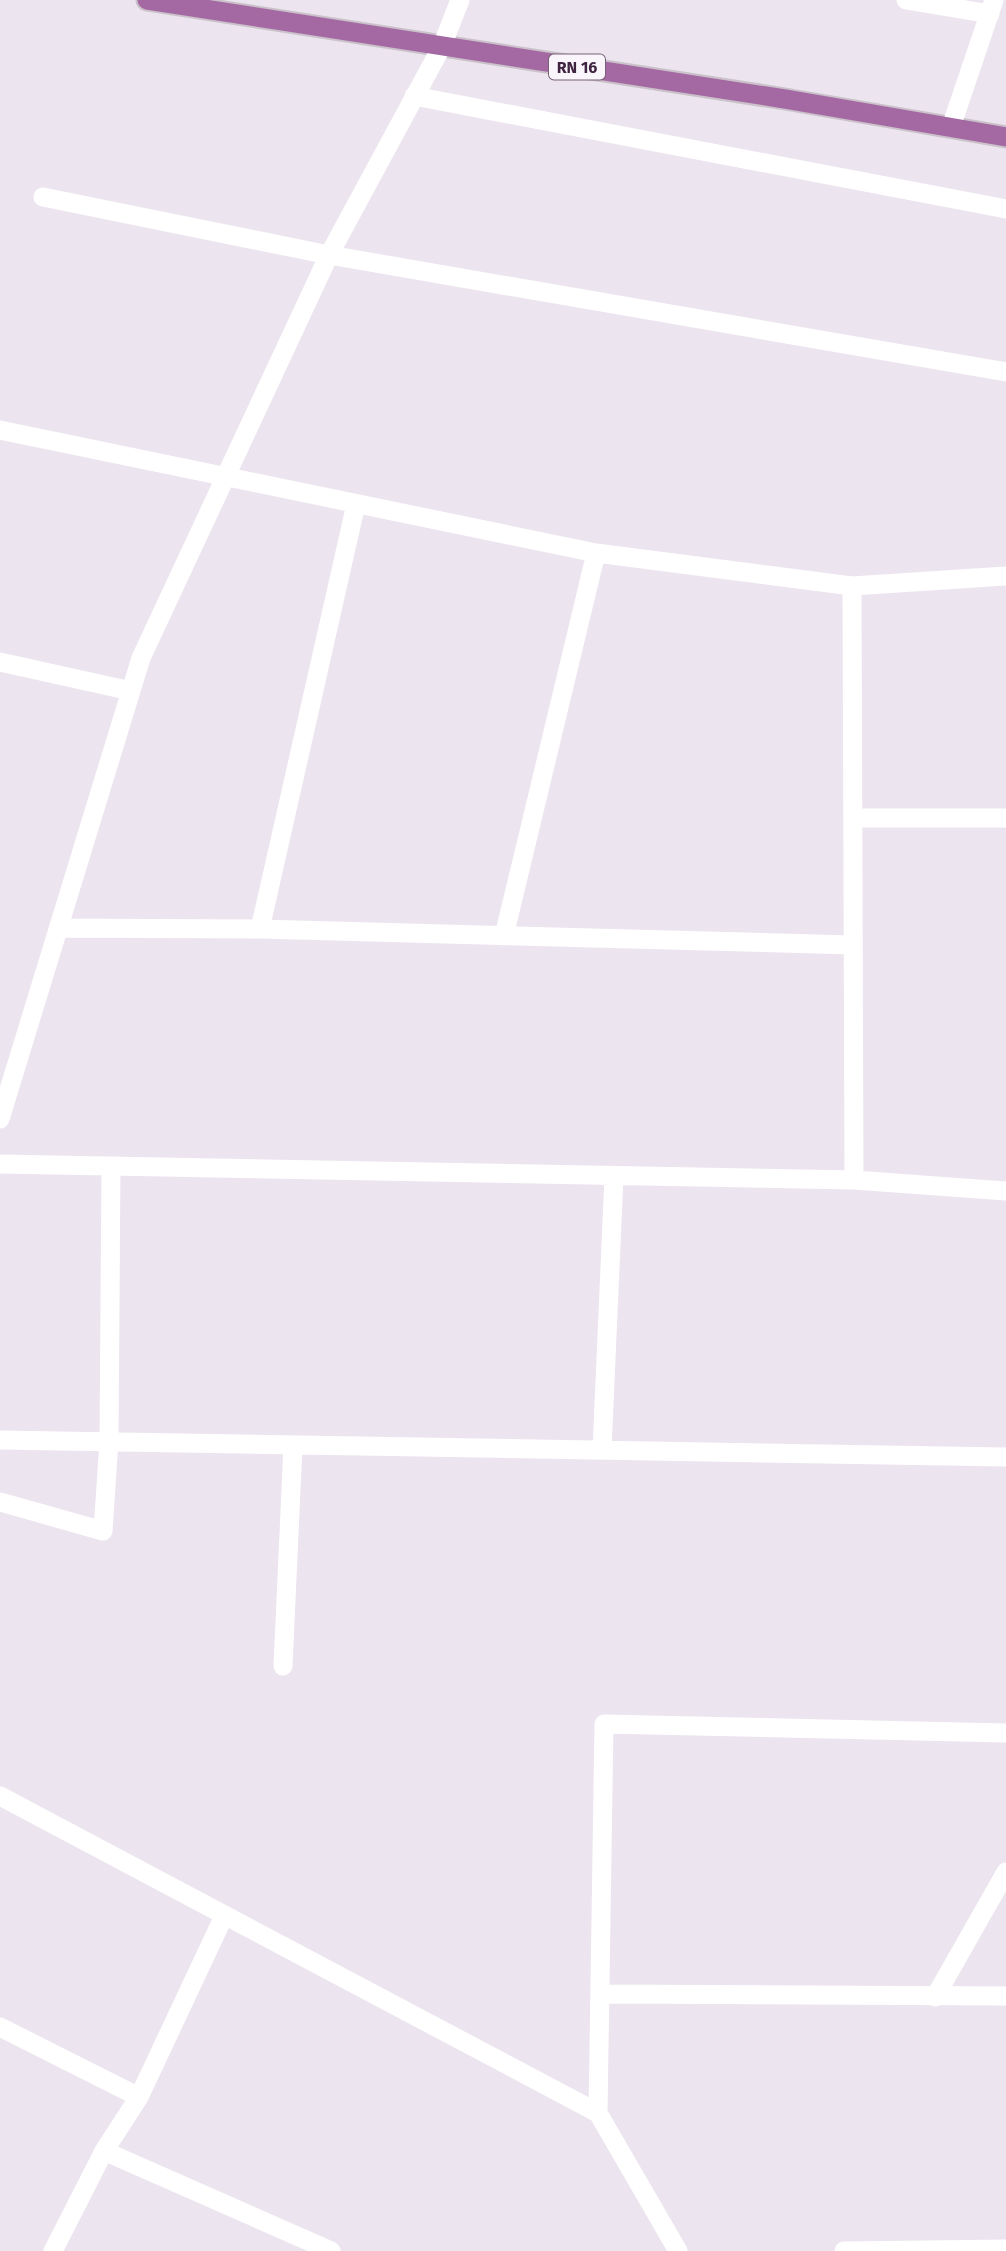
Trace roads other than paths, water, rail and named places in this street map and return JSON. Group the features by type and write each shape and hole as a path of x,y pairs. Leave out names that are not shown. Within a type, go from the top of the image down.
{"main road":[{"name":"RN 16","path":"147,0 1006,137"}],"street":[{"path":"0,1119 141,658 329,255 442,46 460,0"},
{"path":"906,0 992,7 951,127"},
{"path":"414,96 1006,209"},
{"path":"43,197 329,255 1006,372"},
{"path":"0,430 596,553 852,586 1006,576"},
{"path":"260,929 356,504"},
{"path":"504,936 596,553"},
{"path":"852,586 854,1180"},
{"path":"0,662 131,691"},
{"path":"853,818 1006,818"},
{"path":"58,928 260,929 853,945"},
{"path":"0,1164 854,1180 1006,1191"},
{"path":"0,1502 103,1531 108,1441 111,1166"},
{"path":"602,1450 614,1175"},
{"path":"0,1440 1006,1457"},
{"path":"283,1666 293,1445"},
{"path":"678,2251 598,2113 604,1724 1006,1733"},
{"path":"0,1796 598,2113"},
{"path":"935,1997 1006,1872"},
{"path":"53,2251 104,2151 139,2097 224,1916"},
{"path":"600,1994 1006,1996"},
{"path":"0,2027 139,2097"},
{"path":"104,2151 331,2251"},
{"path":"844,2251 1006,2249"}]}
